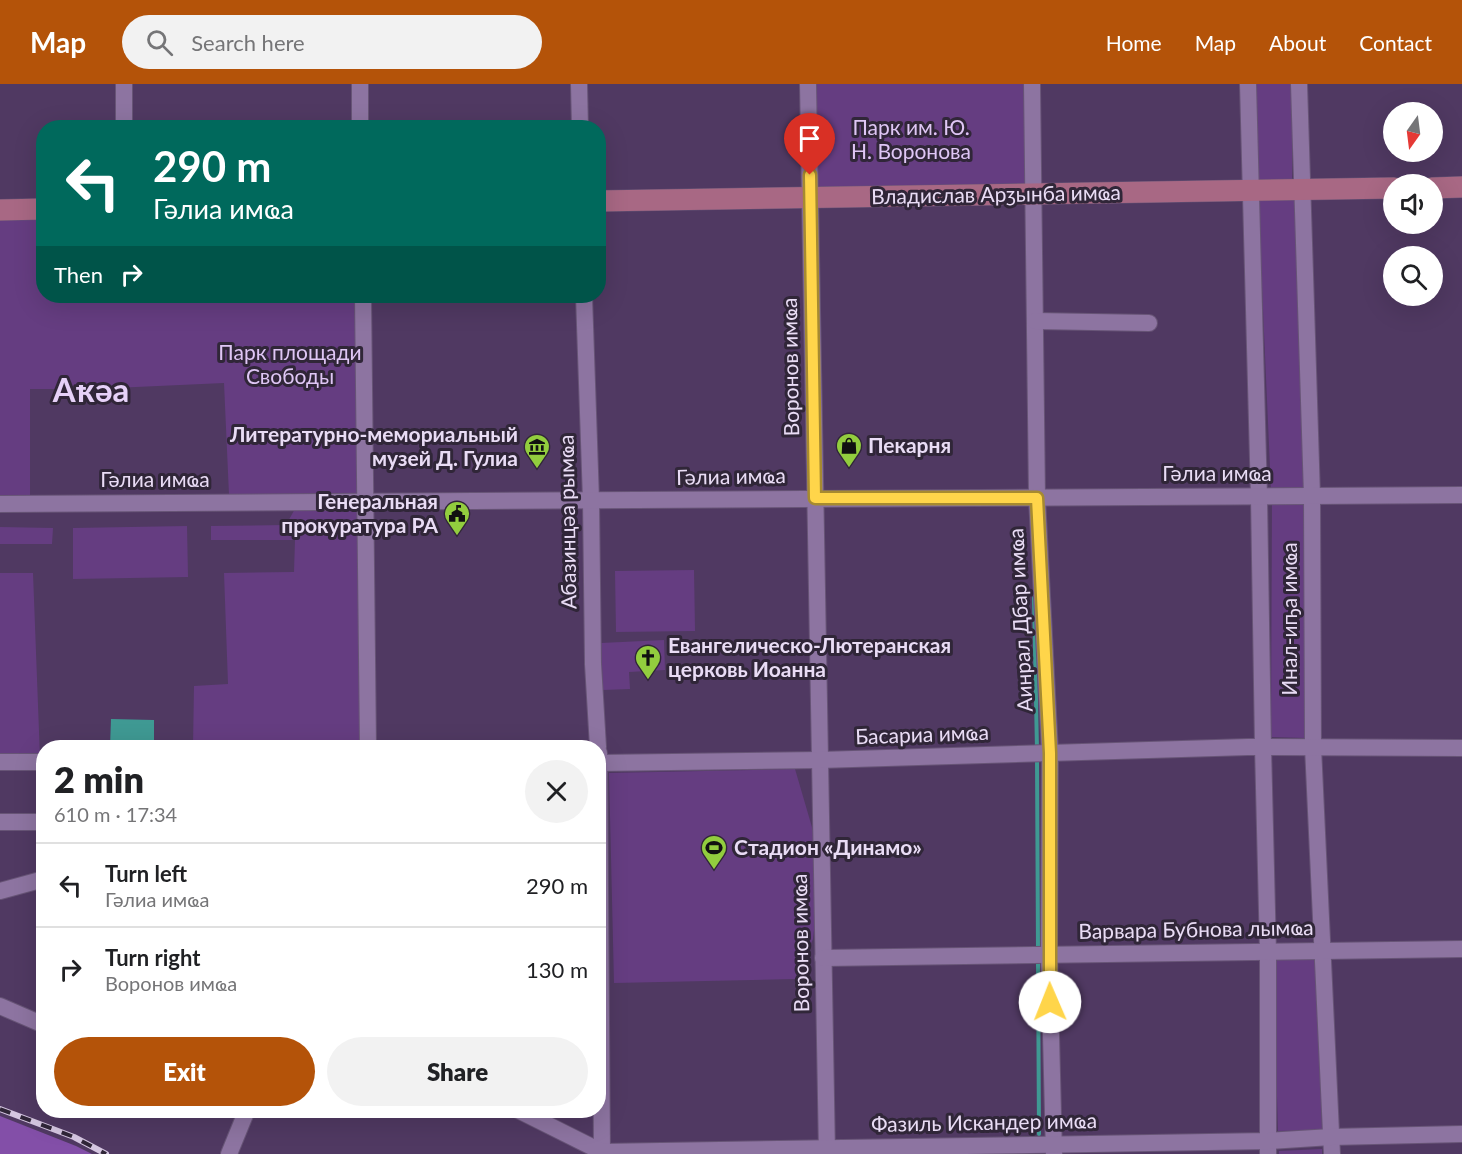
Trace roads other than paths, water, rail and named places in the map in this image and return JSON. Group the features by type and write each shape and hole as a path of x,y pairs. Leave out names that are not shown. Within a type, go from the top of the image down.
{"main road":[{"name":"Владислав Арӡынба имҩа","path":"606,201 1383,188"},
{"path":"1443,188 1462,188"},
{"path":"0,210 36,209"}],"street":[{"path":"124,84 124,120"},
{"path":"360,84 360,120"},
{"path":"579,84 580,120"},
{"name":"Воронов имҩа","path":"808,84 827,1152"},
{"name":"Аинрал Дбар имҩа","path":"1032,84 1037,498 1050,753 1049,955 1054,1149"},
{"name":"Инал-иҧа имҩа","path":"1248,84 1268,952 1268,1147"},
{"path":"1299,84 1310,84"},
{"name":"Инал-иҧа имҩа","path":"1299,84 1312,496 1313,747 1331,1146"},
{"path":"363,303 368,740"},
{"name":"Абазинцәа рымҩа","path":"584,303 591,500 593,664 598,740"},
{"path":"1035,321 1149,322"},
{"name":"Гәлиа имҩа","path":"0,504 1462,495"},
{"name":"Басариа имҩа","path":"606,764 1263,747 1462,748"},
{"path":"0,762 36,762"},
{"path":"0,822 36,822"},
{"path":"0,891 36,881"},
{"name":"Варвара Бубнова лымҩа","path":"823,958 1462,949"},
{"path":"0,1006 36,1022"},
{"path":"229,1154 240,1118"},
{"name":"Фазиль Искандер имҩа","path":"534,1118 602,1153 1331,1146 1462,1134"},
{"path":"602,1118 602,1153"}],"waterway":[{"path":"1034,598 1037,750"},
{"path":"1037,757 1038,951"},
{"path":"1038,958 1039,1134"}],"railway":[{"path":"0,1109 74,1137 106,1154"}],"place":[{"name":"Пекарня","path":"849,469"},
{"name":"Литературно-мемориальный музей Д. Гулиа","path":"537,470"},
{"name":"Генеральная прокуратура РА","path":"457,537"},
{"name":"Евангелическо-Лютеранская церковь Иоанна","path":"648,681"},
{"name":"Cтадион «Динамо»","path":"714,871"}],"district":[{"name":"Аҟəа","path":"91,390"}],"park label":[{"name":"Парк им. Ю. Н. Воронова","path":"911,140"},
{"name":"Парк площади Свободы","path":"290,365"}]}
